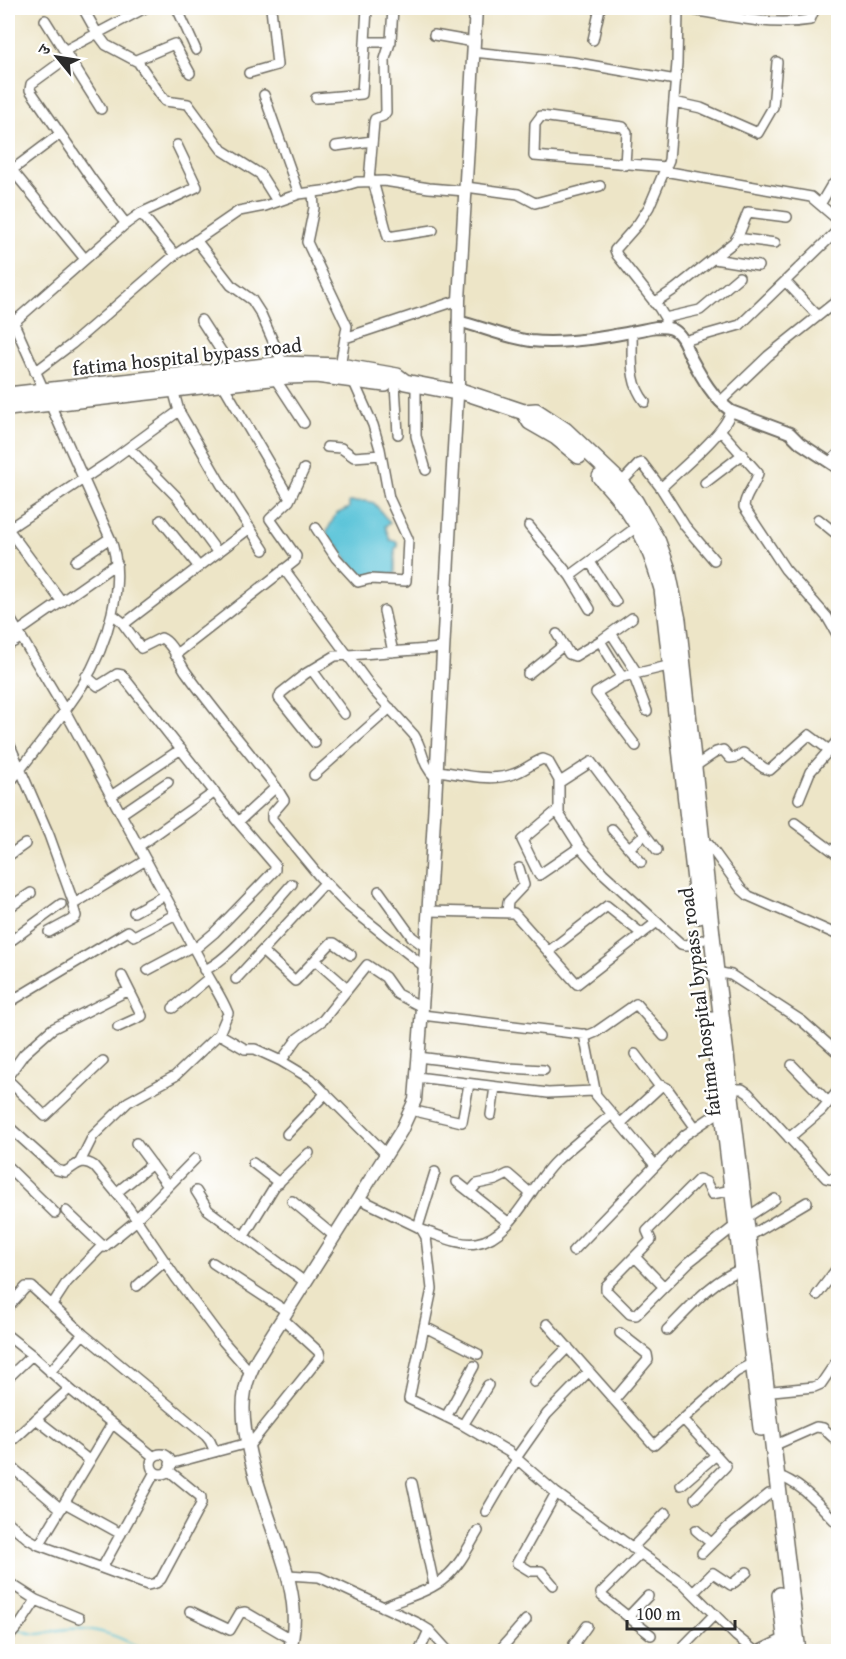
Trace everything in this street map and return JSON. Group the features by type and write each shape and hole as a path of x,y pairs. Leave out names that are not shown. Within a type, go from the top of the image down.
{"highway":[{"name":"fatima hospital bypass road","path":"136,388 173,389 222,383 278,371 340,366 397,376 406,384"},
{"name":"fatima hospital bypass road","path":"8,408 47,398 136,388 234,370 278,371 458,391 524,412 536,411 564,430 621,483 635,501 647,521 678,620 702,940 711,972"},
{"name":"fatima hospital bypass road","path":"8,395 47,398"},
{"name":"fatima hospital bypass road","path":"524,412 530,422 556,437 587,463 625,505 661,565 672,665 702,840 711,972 722,1067 722,1110 732,1190 748,1237 769,1494 788,1613 798,1652"},
{"name":"fatima hospital bypass road","path":"722,1067 730,1089 741,1221 741,1269 753,1363 762,1392 773,1446 788,1613 786,1645"}],"main road":[{"path":"291,1646 292,1589 248,1445 243,1418 244,1392 250,1372 284,1314 401,1131 415,1100 427,948 458,391 458,321 476,8"}],"street":[{"path":"83,8 106,45 136,60 165,101 188,104 218,146 260,174 277,201"},
{"path":"126,224 60,134 30,87 66,54 97,33 145,8"},
{"path":"177,8 196,50"},
{"path":"249,73 277,65 271,8"},
{"path":"316,98 362,94 367,8"},
{"path":"393,8 391,42 385,59 386,112 375,119 371,181 388,237 433,231"},
{"path":"593,40 600,8"},
{"path":"815,8 810,20 791,23 680,8 671,150 649,207 638,224 615,250 616,255 654,303 665,322 684,341 690,357 713,395 720,402 731,411 790,433 800,443 834,465 838,454"},
{"path":"748,19 749,8"},
{"path":"45,20 101,109"},
{"path":"434,35 473,47 676,80"},
{"path":"365,42 391,42"},
{"path":"136,60 174,44 190,73"},
{"path":"674,102 701,108 758,133 773,107 777,62"},
{"path":"264,95 299,194"},
{"path":"625,165 627,132 623,127 541,116 535,124 534,156 665,169 818,201 838,220"},
{"path":"60,134 10,171 85,259"},
{"path":"336,146 372,141"},
{"path":"13,323 126,224 141,213 197,187 177,145"},
{"path":"818,201 838,180"},
{"path":"35,372 72,344 175,255 239,211 299,194 371,181 518,194 535,203 600,186"},
{"path":"313,192 314,208 308,247 346,322 347,330 340,366"},
{"path":"654,303 714,259 737,238 748,212 787,217"},
{"path":"141,213 175,255"},
{"path":"684,341 740,325 837,234"},
{"path":"737,238 775,243"},
{"path":"196,240 231,285 252,300 278,371 304,423"},
{"path":"714,259 758,266"},
{"path":"458,321 529,340 632,337 665,322 696,312 739,277"},
{"path":"786,282 818,316"},
{"path":"345,338 459,300"},
{"path":"720,402 768,356 838,300"},
{"path":"8,310 110,538 117,563 117,586 112,614 86,676 64,710 8,785"},
{"path":"201,320 234,370"},
{"path":"632,337 634,386 645,402"},
{"path":"316,528 336,558 358,582 370,579 406,581 408,539 389,498 373,425 353,380"},
{"path":"222,383 290,499"},
{"path":"398,434 406,384"},
{"path":"406,384 416,436 426,470"},
{"path":"173,389 179,411 221,484 264,550"},
{"path":"62,602 8,529 83,480 179,411"},
{"path":"661,488 720,430 729,419 731,411"},
{"path":"720,430 758,472 754,486 743,502 744,507 785,569 838,632"},
{"path":"327,447 341,448 354,458 381,455"},
{"path":"129,448 187,509 218,553"},
{"path":"705,483 743,454"},
{"path":"621,483 639,464 642,464 661,488 685,526 714,560"},
{"path":"175,655 295,561 296,556 270,519 290,499 304,469"},
{"path":"818,519 834,532 838,532"},
{"path":"161,520 199,567"},
{"path":"529,526 570,576 590,609"},
{"path":"570,576 638,526"},
{"path":"124,624 250,528"},
{"path":"76,561 110,538"},
{"path":"590,562 616,602"},
{"path":"8,645 80,587 117,563"},
{"path":"284,569 346,656 414,735 426,767 436,775 459,772 478,777 510,775 543,759 548,761 559,781 559,814 580,847 603,873 681,944 687,945 702,940"},
{"path":"384,611 393,652"},
{"path":"112,614 124,624 139,647 144,648 161,638 166,640 215,712 284,800 272,814 272,818"},
{"path":"8,615 64,710 194,947 206,974 221,995 228,1013 219,1035 175,1076 128,1102 93,1137 80,1162 65,1172 57,1170 8,1125"},
{"path":"557,634 569,654 575,656 632,618"},
{"path":"611,633 635,673 647,711"},
{"path":"600,641 622,677"},
{"path":"528,674 564,645"},
{"path":"315,743 279,698 281,693 335,656 442,648"},
{"path":"636,746 596,693 622,677 672,665"},
{"path":"312,670 344,714"},
{"path":"86,676 98,686 117,674 122,675 238,822 275,865 275,870 214,933 194,947 148,970"},
{"path":"314,775 390,708"},
{"path":"689,770 716,752 723,750 730,758 743,753 770,770 809,735 829,750"},
{"path":"799,799 810,772 838,740"},
{"path":"8,741 49,835 74,904 72,906 75,918 49,932"},
{"path":"111,796 181,749"},
{"path":"559,781 562,782 589,763 593,763 657,850"},
{"path":"121,814 168,782"},
{"path":"238,822 276,787"},
{"path":"139,846 215,792"},
{"path":"258,804 326,883 364,919 425,967"},
{"path":"559,809 522,840 539,875 580,847"},
{"path":"795,823 838,855"},
{"path":"612,829 641,862"},
{"path":"629,848 645,834"},
{"path":"702,840 709,845 741,889 749,896 838,935"},
{"path":"8,856 25,844"},
{"path":"74,904 146,860"},
{"path":"507,912 508,902 524,885 519,868"},
{"path":"236,979 326,883"},
{"path":"173,1008 292,884"},
{"path":"379,891 412,938 427,948"},
{"path":"8,908 31,893"},
{"path":"134,912 165,895"},
{"path":"8,943 61,904"},
{"path":"549,951 607,906 642,934"},
{"path":"429,911 507,912 518,916 577,984 657,922"},
{"path":"8,1003 128,931 135,936 176,914"},
{"path":"262,951 294,980 332,942 351,955"},
{"path":"315,960 347,988"},
{"path":"281,1061 298,1038 323,1020 365,966 369,965 387,979 398,994 422,1011 584,1034 596,1032 636,1004 664,1036"},
{"path":"711,972 731,975 802,1021 838,1051"},
{"path":"117,1027 142,1016 122,976"},
{"path":"103,1061 47,1115 42,1115 8,1078 24,1054 52,1029 129,990"},
{"path":"219,1035 222,1034 245,1049 255,1049 281,1061 311,1079 386,1154"},
{"path":"584,1034 594,1091 655,1164"},
{"path":"635,1054 660,1085 667,1088 695,1127"},
{"path":"418,1057 544,1070"},
{"path":"792,1065 828,1102"},
{"path":"417,1077 553,1094 594,1091"},
{"path":"411,1110 462,1122 469,1084"},
{"path":"620,1124 660,1089 660,1085"},
{"path":"491,1114 495,1087"},
{"path":"730,1089 742,1089 748,1093 826,1178 837,1178"},
{"path":"789,1138 838,1091"},
{"path":"287,1134 326,1093"},
{"path":"573,1251 655,1164 695,1127 722,1110"},
{"path":"358,1198 420,1229 474,1244 486,1240 509,1223 556,1161 612,1114"},
{"path":"136,1143 168,1186"},
{"path":"244,1236 270,1193 309,1153"},
{"path":"52,1305 68,1282 102,1246 106,1246 137,1219 195,1159"},
{"path":"80,1162 87,1162 94,1166 116,1193 223,1341 250,1372"},
{"path":"253,1163 279,1183"},
{"path":"116,1193 152,1164"},
{"path":"8,1167 55,1213"},
{"path":"420,1229 435,1172"},
{"path":"470,1192 477,1184 496,1180 508,1174 530,1193"},
{"path":"732,1190 712,1194 708,1184 703,1179 699,1179 647,1231 651,1240 606,1286 606,1290 633,1316 636,1315 688,1262 775,1198"},
{"path":"457,1182 509,1223"},
{"path":"196,1191 208,1210 305,1282"},
{"path":"292,1201 334,1236"},
{"path":"748,1237 807,1203"},
{"path":"66,1211 102,1246"},
{"path":"420,1229 426,1237 432,1283 409,1399 463,1425 517,1458 556,1493 685,1585 736,1636 756,1652 786,1645"},
{"path":"635,1257 663,1286"},
{"path":"137,1286 165,1261"},
{"path":"155,1472 161,1473 169,1467 215,1452 248,1445 320,1357 319,1352 284,1314 213,1263"},
{"path":"816,1295 838,1267"},
{"path":"668,1330 700,1297 728,1275 741,1269"},
{"path":"8,1307 29,1286 206,1436 215,1452"},
{"path":"547,1324 654,1445 736,1372 753,1363"},
{"path":"424,1327 478,1354"},
{"path":"614,1400 648,1360 647,1354 620,1333"},
{"path":"50,1372 83,1334"},
{"path":"8,1336 69,1389 154,1457"},
{"path":"534,1382 568,1347"},
{"path":"8,1378 32,1355"},
{"path":"762,1392 814,1387 821,1384 838,1359"},
{"path":"446,1417 474,1366"},
{"path":"486,1512 517,1458 547,1414 589,1371"},
{"path":"463,1425 488,1385"},
{"path":"8,1445 69,1389"},
{"path":"36,1419 90,1461"},
{"path":"684,1420 725,1464 725,1468 695,1498"},
{"path":"39,1545 112,1424"},
{"path":"773,1446 816,1427 823,1428 838,1442"},
{"path":"8,1522 39,1545 148,1585 156,1583 161,1579 202,1500 169,1467 168,1458 163,1454 154,1457 151,1463 155,1472"},
{"path":"681,1485 716,1455"},
{"path":"8,1464 63,1506 121,1534"},
{"path":"102,1568 155,1472"},
{"path":"776,1475 786,1478 804,1491 838,1524"},
{"path":"412,1483 434,1585"},
{"path":"553,1585 541,1571 530,1570 517,1563 556,1493"},
{"path":"702,1553 728,1527 769,1494"},
{"path":"651,1635 601,1593 666,1513"},
{"path":"696,1530 711,1543"},
{"path":"383,1607 434,1585 451,1572 478,1531"},
{"path":"693,1593 713,1573 731,1585 747,1572"},
{"path":"288,1575 319,1577 416,1622 429,1630 449,1652"},
{"path":"8,1582 36,1600 79,1618"},
{"path":"628,1617 648,1596"},
{"path":"10,1635 36,1600"},
{"path":"190,1611 230,1630 240,1613 245,1612 291,1646"},
{"path":"678,1652 715,1614"},
{"path":"498,1652 526,1620"},
{"path":"581,1652 574,1644 587,1626"},
{"path":"419,1652 429,1630"}],"water":[{"path":"349,502 374,503 390,523 385,526 390,540 397,542 398,547 395,548 395,574 380,579 371,578 359,571 344,556 339,546 328,540 327,531 336,514 349,508"}],"waterway":[{"path":"18,1629 33,1634 68,1629 99,1631 147,1652"}]}
